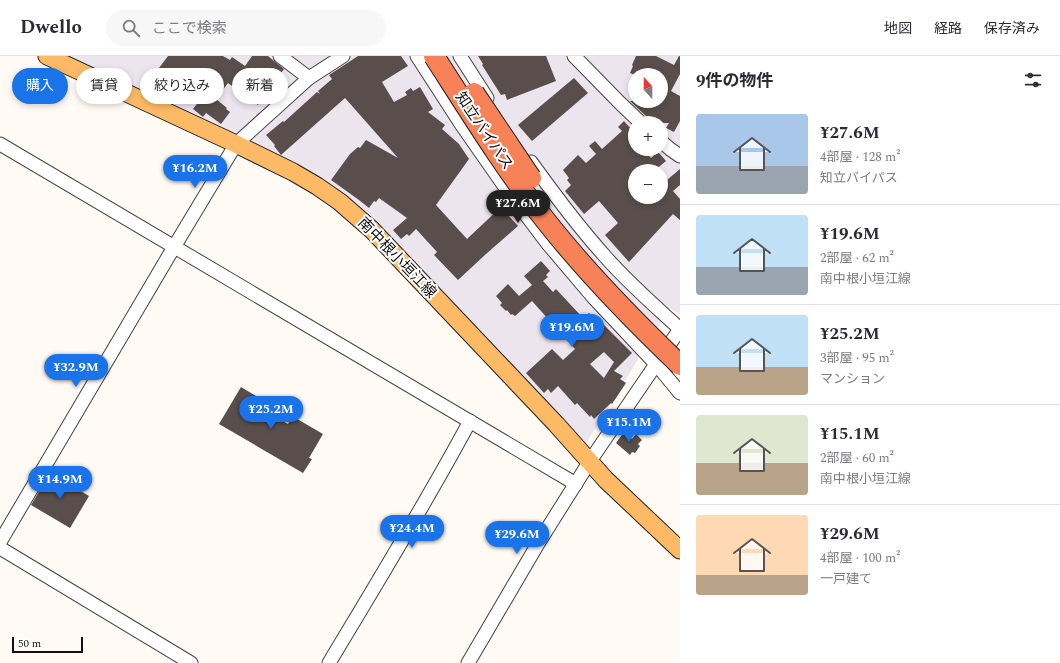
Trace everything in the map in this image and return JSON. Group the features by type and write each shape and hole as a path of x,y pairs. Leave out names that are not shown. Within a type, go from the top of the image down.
{"highway":[{"name":"知立バイパス","path":"434,56 488,140 546,221 598,282 650,337 680,365"},
{"name":"知立バイパス","path":"450,56 529,175 556,211 614,280 680,348"},
{"path":"650,337 680,373"}],"main road":[{"name":"南中根小垣江線","path":"47,56 293,172 317,186 355,215 372,230 590,461 606,480 678,545"}],"street":[{"path":"280,56 309,78"},
{"path":"0,542 236,144 309,78 343,56"},
{"path":"417,56 461,124 505,187 548,244 593,297 656,364 680,393"},
{"path":"460,56 523,151 572,218 603,255 634,287 680,329 590,461 539,542 468,663"},
{"path":"574,56 634,116"},
{"path":"0,144 576,484"},
{"path":"668,147 680,156"},
{"path":"329,663 435,484 470,421"},
{"path":"0,548 190,663"}],"shaded area":[{"path":"66,56 680,56 680,315 670,308 585,445 366,213 323,178 166,104 224,104 224,68 140,68 140,91 132,88 132,68 91,68"}],"building":[{"path":"168,56 223,56 230,60 232,57 245,66 252,56 268,56 283,68 232,68 232,86 228,83 224,88 224,68 159,68"},
{"path":"358,56 401,56 408,66 382,82 394,102 407,95 405,92 411,88 413,91 420,87 433,109 428,112 445,125 442,129 459,144 469,159 436,205 467,239 502,206 518,226 458,280 434,255 437,252 416,229 409,236 407,234 401,239 393,230 407,218 379,198 376,202 374,201 369,208 331,180 350,154 358,147 360,148 366,140 398,158 345,98 281,155 266,135 283,121 284,122 317,92 320,94 318,91 332,79 329,75"},
{"path":"478,56 546,56 556,81 507,100 505,94 501,95"},
{"path":"636,56 656,56 674,65 680,56 680,74 671,91 680,96 680,121 674,132 668,129 668,116 646,116 637,108 668,108 668,68 632,68"},
{"path":"574,78 588,93 532,141 518,125"},
{"path":"197,104 222,104 230,112 221,124 206,113 203,117 193,109"},
{"path":"624,121 628,125 628,156 649,156 651,158 653,156 662,156 666,161 662,164 628,164 628,204 668,204 668,179 680,169 680,185 673,191 680,199 680,220 673,214 629,262 605,235 618,223 599,201 584,214 565,191 571,185 567,180 569,178 563,170 578,155 586,163 596,154 589,146 595,141 602,149 622,131 618,127"},
{"path":"541,261 550,271 546,275 548,277 543,281 553,292 556,289 583,318 589,313 601,326 603,324 632,353 614,371 623,376 620,379 626,383 612,404 611,403 594,419 591,415 590,417 577,403 575,405 558,386 551,393 548,389 544,393 526,373 552,349 563,360 575,349 532,301 515,316 512,314 511,315 500,305 502,303 496,296 508,284 519,296 532,285 524,276","holes":["604,352 614,362 604,378 590,364"]},
{"path":"241,387 278,409 273,416 288,424 292,416 323,434 309,458 312,459 303,473 219,424"},
{"path":"624,432 632,439 636,434 642,440 638,444 640,446 635,453 632,452 630,455 616,443"},
{"path":"50,473 89,496 70,528 31,505"}]}
